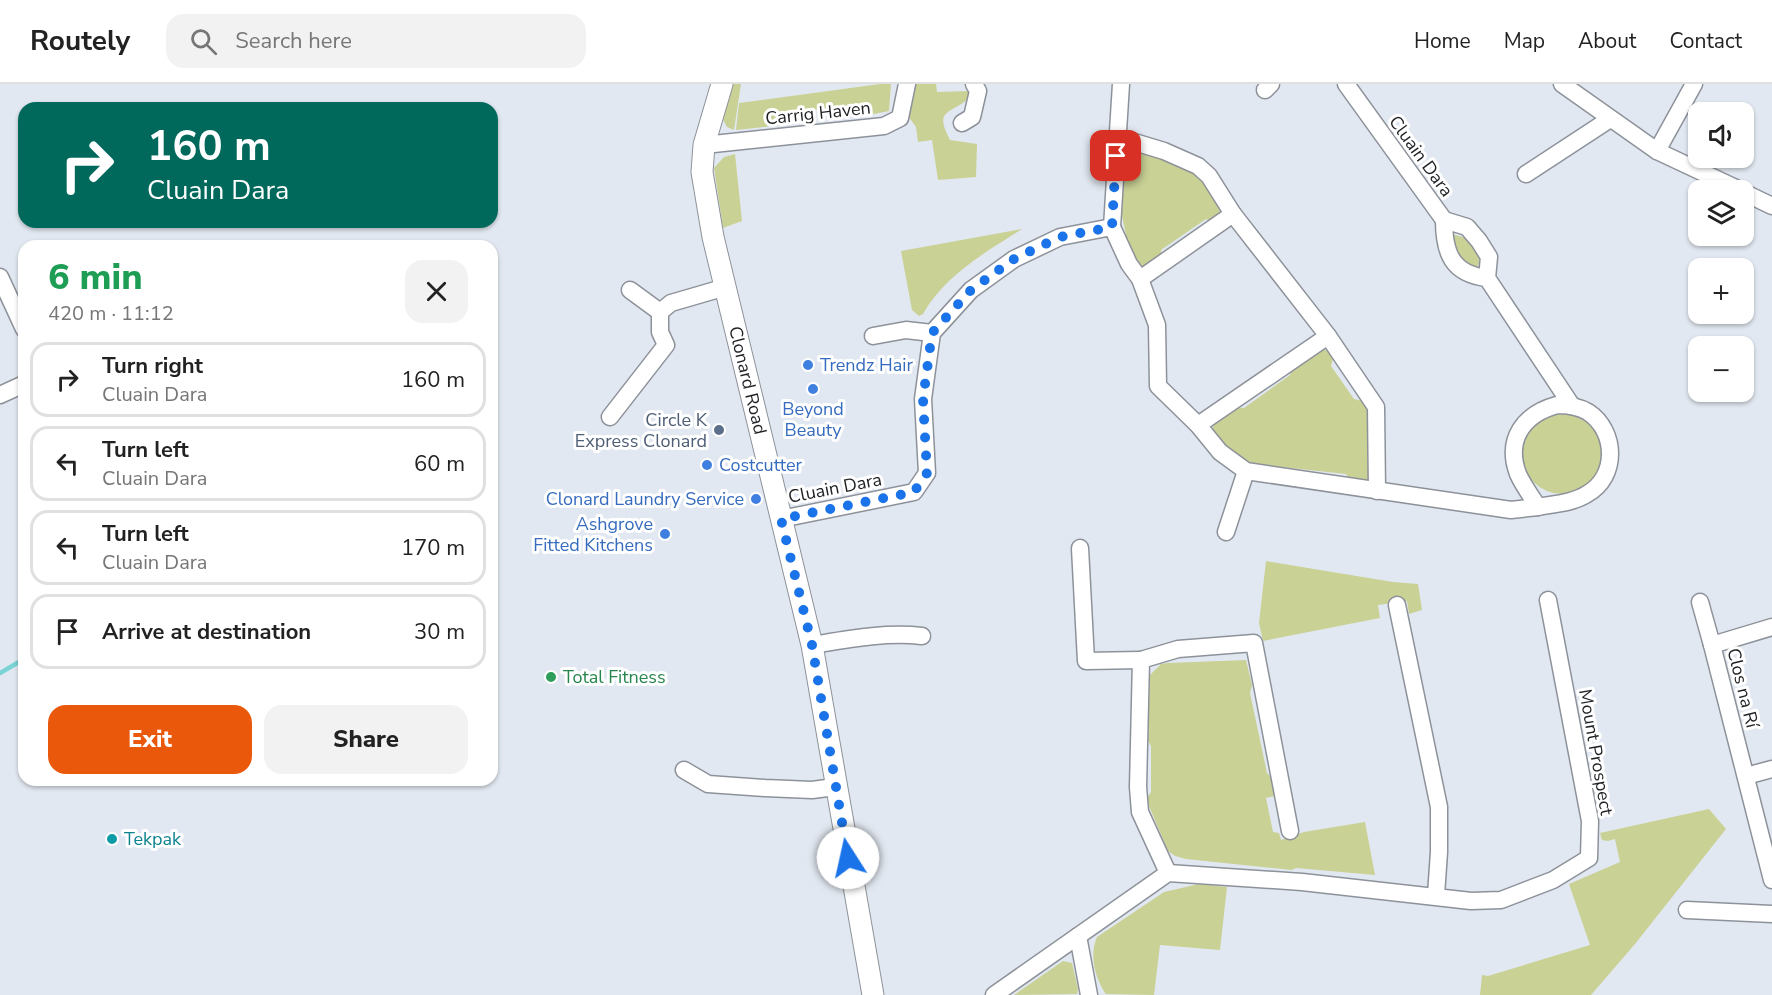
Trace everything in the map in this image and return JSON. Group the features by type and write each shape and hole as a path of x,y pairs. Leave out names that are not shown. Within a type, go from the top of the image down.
{"street":[{"name":"Clonard Road","path":"722,84 704,145 702,172 713,237 812,645 873,995"},
{"name":"Carrig Haven","path":"704,145 884,126 900,118 907,84"},
{"path":"962,123 972,117 978,91 974,84"},
{"name":"Cluain Dara","path":"1121,84 1112,227 1129,264 1140,279 1157,325 1158,386 1198,425 1220,452 1246,471 1511,510 1574,501 1588,494 1601,483 1608,469 1611,453 1608,436 1600,422 1587,411 1572,405 1487,278 1489,257 1479,241 1467,227 1444,220"},
{"name":"Cluain Dara","path":"1346,84 1444,220 1444,243 1452,262 1471,276 1487,278"},
{"path":"1562,84 1657,151 1718,180"},
{"path":"1657,151 1694,84"},
{"path":"1526,174 1610,119"},
{"path":"1118,137 1164,150 1198,165 1219,188 1233,214 1328,336 1376,407 1377,491"},
{"path":"1754,197 1772,206"},
{"path":"1140,279 1233,214"},
{"path":"873,336 906,330 932,333 971,290 1014,259 1060,237 1112,227"},
{"path":"0,277 18,316"},
{"path":"660,312 672,303 726,287"},
{"path":"630,290 660,312"},
{"path":"610,417 673,346 660,332 660,312"},
{"name":"Cluain Dara","path":"781,519 914,492 927,473 923,399 932,333"},
{"path":"1198,425 1328,336"},
{"path":"0,395 18,387"},
{"path":"1538,507 1519,476 1514,461 1514,446 1519,430 1529,418 1542,409 1557,405 1572,405"},
{"path":"1226,531 1246,471"},
{"path":"1080,548 1086,661 1141,660 1179,649 1254,643 1290,831"},
{"name":"Mount Prospect","path":"1168,873 1302,882 1436,895 1471,901 1501,900 1552,880 1589,858 1590,821 1548,600"},
{"name":"Clos na Rí","path":"1700,602 1772,880"},
{"path":"1397,605 1439,807 1436,895"},
{"name":"Clos na Rí","path":"1712,645 1772,627"},
{"path":"812,645 867,636 898,634 922,636"},
{"path":"994,995 1168,873 1140,812 1138,787 1141,660"},
{"path":"1746,776 1772,769"},
{"path":"684,770 708,784 765,788 835,787"},
{"path":"1687,910 1772,914"},
{"path":"1078,936 1089,995"}],"green space":[{"path":"730,84 741,84 734,130 727,127 722,118"},
{"path":"891,84 889,111 859,117 845,116 844,106 789,113 791,124 736,130 739,103"},
{"path":"914,84 936,84 937,92 969,91 968,99 946,114 943,123 950,140 977,144 976,177 938,180 932,140 918,142 916,127 908,116"},
{"path":"1136,149 1198,171 1219,201 1220,213 1212,222 1206,219 1161,250 1162,257 1144,268 1136,265 1128,245 1120,206 1123,155"},
{"path":"735,154 742,221 723,228 714,168 724,157"},
{"path":"1022,229 954,276 932,300 923,314 919,316 912,310 901,251"},
{"path":"1451,235 1464,237 1474,245 1479,256 1477,268 1461,263"},
{"path":"1318,348 1328,351 1333,359 1331,366 1354,399 1362,401 1370,411 1373,478 1368,483 1350,482 1346,474 1281,467 1271,471 1238,457 1213,434 1213,424 1234,407 1244,408 1290,375 1292,367"},
{"path":"1562,414 1577,417 1590,426 1599,439 1602,454 1599,469 1590,482 1577,491 1562,494 1547,491 1534,482 1525,469 1522,454 1525,439 1534,426 1547,417"},
{"path":"1266,561 1418,584 1422,610 1409,614 1407,601 1378,605 1380,618 1263,641 1259,623"},
{"path":"1246,660 1252,685 1250,693 1274,796 1266,798 1273,832 1279,833 1281,840 1304,832 1365,822 1375,875 1296,868 1292,870 1186,859 1168,851 1146,799 1151,792 1151,746 1148,741 1150,675 1161,664"},
{"path":"1709,809 1726,829 1635,944 1591,995 1480,995 1482,975 1488,976 1590,945 1569,884 1620,862 1615,839 1602,840 1600,833"},
{"path":"1199,884 1227,887 1220,950 1160,945 1154,995 1106,994 1094,966 1093,951 1097,937 1164,892"},
{"path":"1063,961 1072,963 1077,994 1014,995"}],"waterway":[{"path":"0,673 18,662"}],"place":[{"name":"Trendz Hair","path":"808,365"},
{"name":"Beyond Beauty","path":"813,389"},
{"name":"Circle K Express Clonard","path":"719,430"},
{"name":"Costcutter","path":"707,465"},
{"name":"Clonard Laundry Service","path":"756,499"},
{"name":"Ashgrove Fitted Kitchens","path":"665,534"},
{"name":"Total Fitness","path":"551,677"},
{"name":"Tekpak","path":"112,839"}],"route":[{"path":"848,858 812,645 781,519 914,492 927,473 923,399 932,333 971,290 1014,259 1060,237 1112,227 1116,156"}]}
